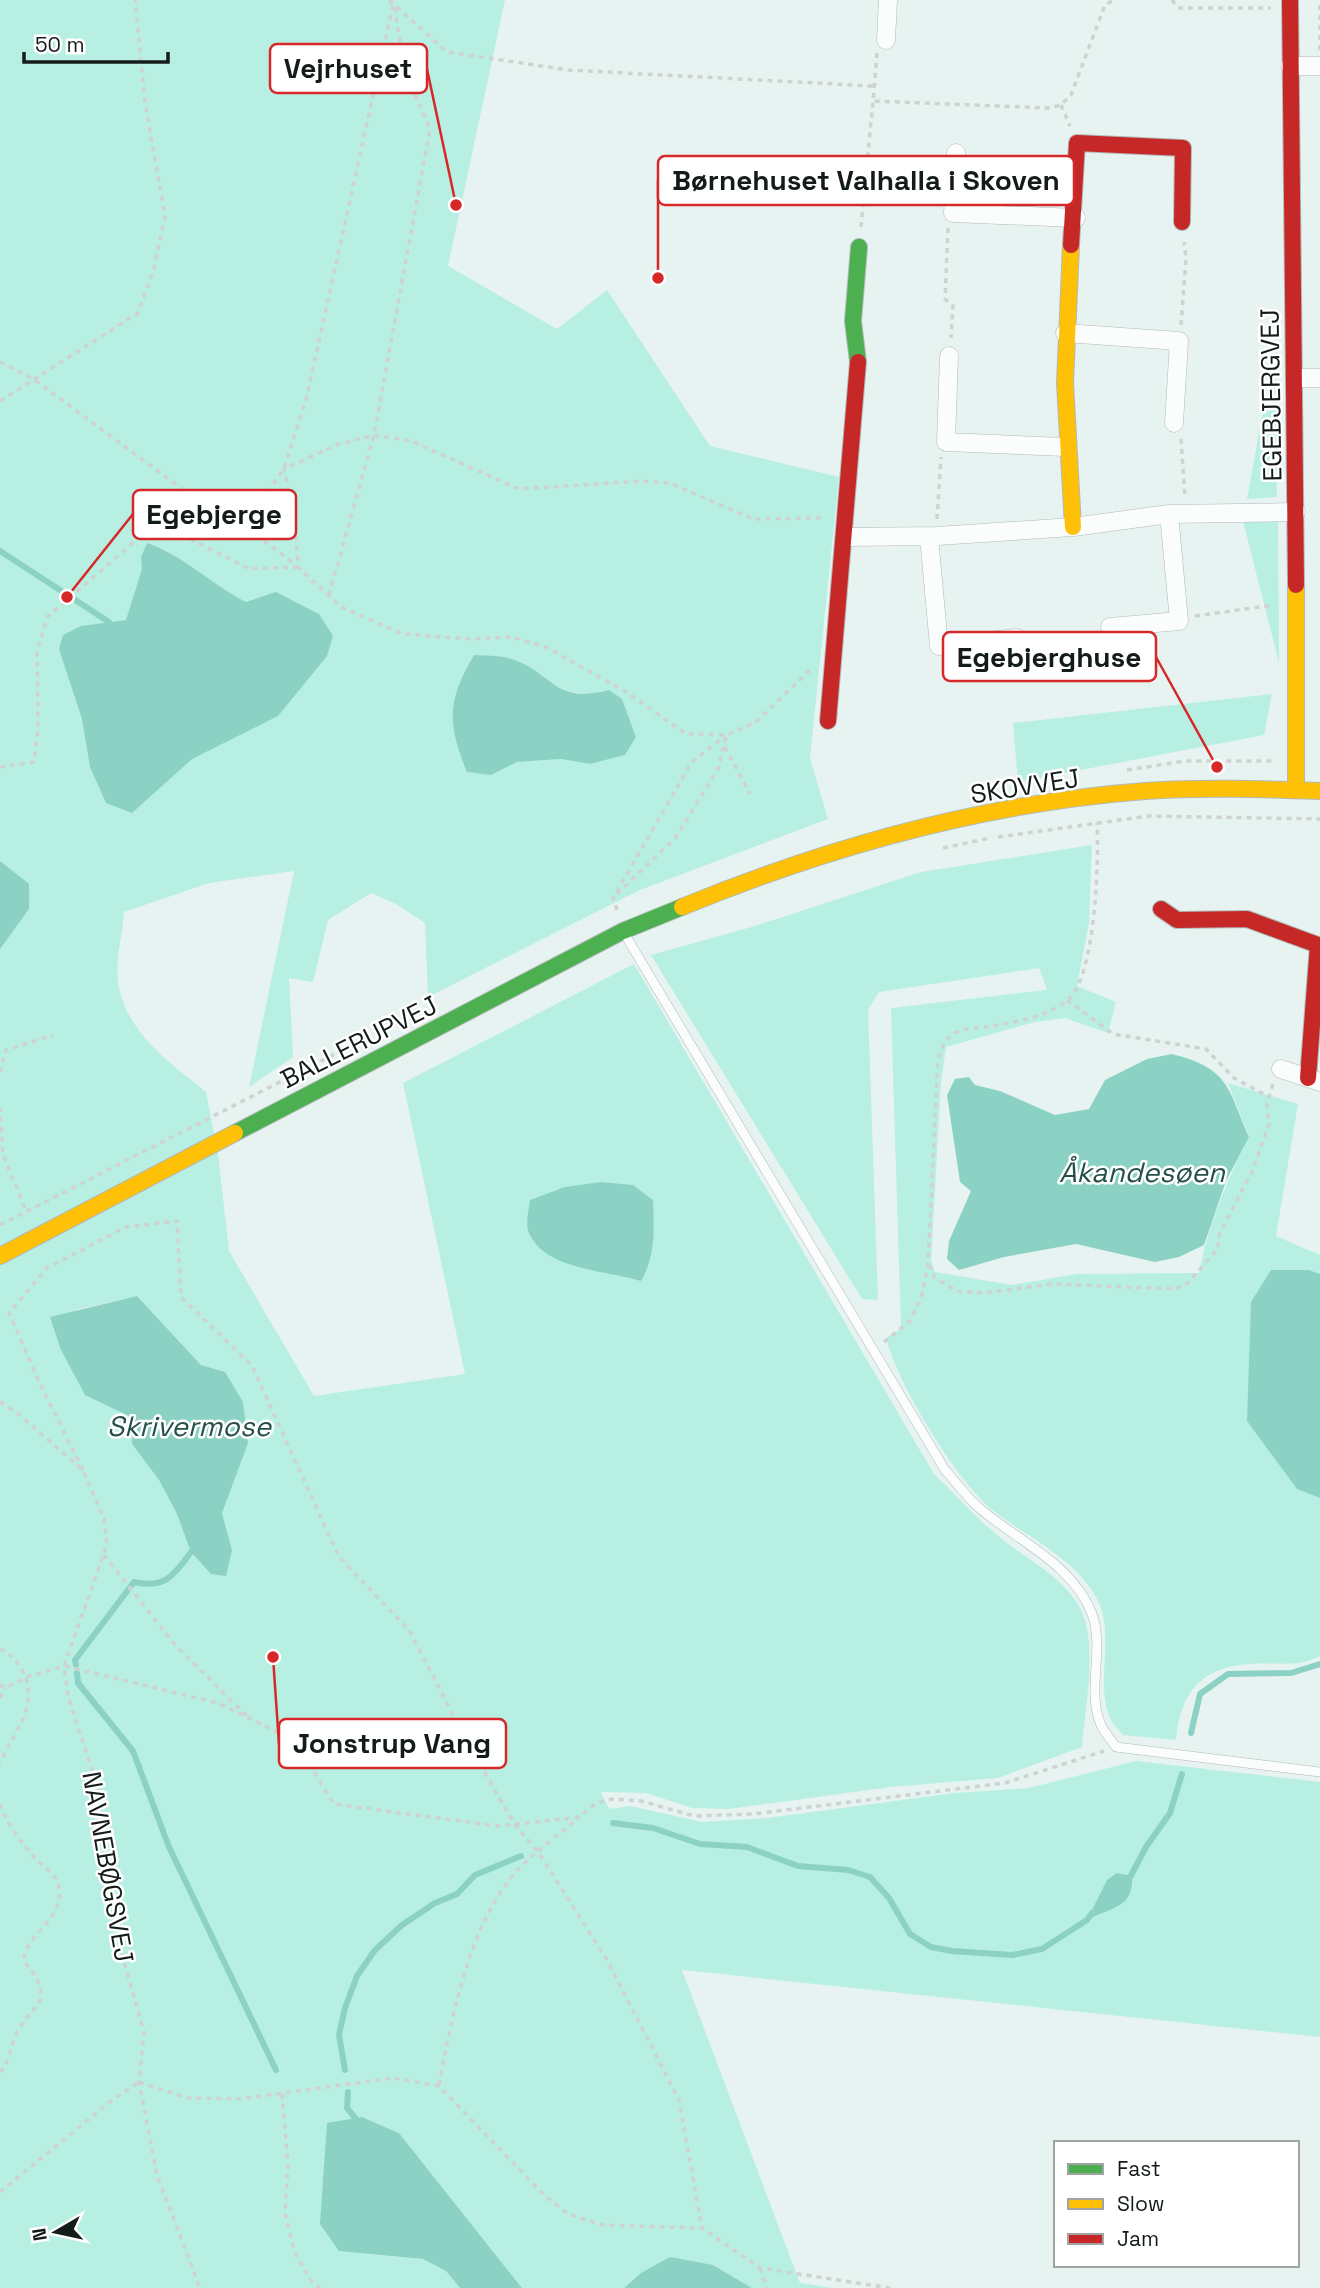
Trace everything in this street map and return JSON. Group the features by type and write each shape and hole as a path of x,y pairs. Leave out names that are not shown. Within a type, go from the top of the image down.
{"street":[{"path":"886,40 888,0"},
{"name":"EGEBJERGVEJ","path":"1290,4 1296,377 1296,789"},
{"path":"1290,66 1320,66"},
{"path":"1073,527 1065,447 1065,333 1076,218 1077,143 1183,148 1182,222"},
{"path":"956,153 953,213 1076,218"},
{"path":"828,721 859,374 853,321 859,247"},
{"path":"1065,333 1179,341 1174,423"},
{"path":"950,356 946,442 1065,447"},
{"path":"1296,377 1320,378"},
{"path":"845,537 933,528 1073,527 1178,514 1296,512"},
{"path":"1110,627 1179,621 1178,514"},
{"path":"933,528 939,646 1021,640"},
{"name":"SKOVVEJ","path":"746,882 843,850 943,824 1096,799 1214,788 1320,791"},
{"name":"BALLERUPVEJ","path":"0,1256 623,931 746,882"},
{"path":"1161,909 1177,920 1247,919 1318,945 1314,1080 1281,1069"}],"lane":[{"path":"623,931 945,1469 975,1505 1065,1573 1082,1594 1092,1614 1098,1638 1096,1705 1101,1726 1116,1747 1320,1772"}],"path":[{"path":"0,401 138,313 154,268 165,216 145,103 135,0"},
{"path":"873,101 1048,108 1061,105 1071,95 1104,2 1114,0"},
{"path":"1172,0 1178,8 1253,8 1290,4"},
{"path":"1250,0 1253,8"},
{"path":"1320,0 1320,66"},
{"path":"0,362 35,380 205,506 233,511 262,500 284,470 307,396 393,1"},
{"path":"393,1 447,52 568,70 873,86"},
{"path":"329,595 374,435 430,129 405,72 393,1"},
{"path":"859,247 877,50 886,40"},
{"path":"950,356 953,306 945,299 945,261 946,236 953,213"},
{"path":"1179,341 1186,258 1182,222"},
{"path":"1174,423 1180,428 1178,514"},
{"path":"284,470 339,444 374,435 411,441 519,489 642,481 670,483 754,519 845,518"},
{"path":"933,528 939,467 946,442"},
{"path":"284,470 295,522 298,566"},
{"path":"221,509 298,566 341,607 402,634 471,639 512,637 546,647 626,692 686,734 727,735"},
{"path":"0,767 34,762 38,729 37,652 47,617 140,537 162,525 250,569 298,566"},
{"path":"1179,621 1297,602"},
{"path":"1021,640 1089,635 1110,627"},
{"path":"623,931 613,898 691,763 727,735 756,722 786,695 794,682 832,655"},
{"path":"613,898 676,837 718,769 727,735"},
{"path":"724,746 750,794"},
{"path":"873,1350 910,1321 922,1295 928,1263 938,1059 944,1042 957,1031 1040,1014 1067,1000 1083,972 1099,859 1096,799"},
{"path":"932,851 996,837 1149,816 1320,819"},
{"path":"1067,1000 1113,1034 1206,1049 1234,1078 1269,1097"},
{"path":"0,1072 6,1050 53,1035"},
{"path":"928,1263 935,1278 957,1291 984,1293 1053,1284 1178,1289 1187,1284 1217,1250 1224,1223 1254,1170 1269,1124 1269,1097 1281,1069"},
{"path":"0,1107 3,1155 36,1237"},
{"path":"83,1470 40,1384 9,1312 47,1268 126,1227 177,1222 181,1297 253,1366 339,1556 409,1630 472,1751 515,1825 539,1853 607,1960 679,2100 702,2228"},
{"name":"NAVNEBØGSVEJ","path":"0,1402 17,1413 83,1470 104,1519 107,1545 64,1666 68,1696 99,1791 118,1941 144,2032 139,2082 157,2175 200,2288"},
{"path":"104,1555 176,1646 250,1719"},
{"path":"0,1649 11,1654 26,1677 30,1701 28,1712 0,1763"},
{"path":"0,1698 5,1688 26,1677 64,1666 218,1703 294,1740 334,1804 498,1826 580,1817"},
{"path":"0,1685 5,1688"},
{"path":"439,2085 454,2005 481,1932 511,1878 596,1803 612,1799 641,1801 694,1816 753,1814 1005,1783 1116,1747"},
{"path":"0,1804 4,1816 33,1857 55,1878 59,1895 46,1928 24,1952 24,1961 40,1981 42,1991 37,2008 15,2036 9,2060 0,2073"},
{"path":"0,2192 111,2101 139,2082 187,2098 239,2099 393,2078 439,2085 543,2193 568,2214 602,2225 702,2228 760,2268 890,2288"},
{"path":"282,2094 288,2165 285,2214 295,2253 311,2281 320,2288"},
{"path":"760,2268 767,2288"}],"shaded area":[{"path":"0,0 505,0 448,266 557,329 607,290 710,446 839,477 810,758 828,819 640,890 428,997 425,923 396,904 371,893 328,920 313,982 289,978 293,1057 249,1087 294,871 209,883 124,912 117,974 123,1000 130,1016 151,1045 206,1092 218,1154 229,1251 314,1396 465,1374 403,1083 634,964 934,1474 988,1527 1052,1576 1076,1601 1084,1616 1090,1662 1082,1747 998,1778 891,1787 728,1809 692,1808 646,1793 601,1792 609,1809 630,1806 702,1822 767,1818 955,1793 1029,1788 1136,1761 1320,1782 1320,2037 682,1970 800,2283 833,2288 752,2288 713,2265 641,2273 624,2288 522,2288 399,2133 362,2117 327,2124 340,2251 423,2259 446,2271 460,2288 0,2288","holes":["541,675 565,690 581,693 609,690 622,700 636,737 625,755 590,764 561,759 517,762 491,775","137,1296 201,1365 225,1372 222,1513 232,1550 177,1514 159,1480 132,1444 133,1418 75,1310"]},
{"path":"1275,346 1277,497 1247,499"},
{"path":"1278,519 1279,663 1243,521"},
{"path":"1272,694 1264,735 1018,782 1013,723"},
{"path":"1092,845 1089,923 1077,986 1116,1002 1108,1033 1065,1018 1035,1022 946,1047 941,1083 931,1260 935,1272 1012,1285 1077,1274 1199,1273 1219,1203 1249,1137 1228,1083 1298,1104 1276,1236 1320,1255 1320,1274 1309,1270 1297,1488 1320,1498 1320,1656 1295,1663 1233,1666 1206,1677 1188,1696 1178,1723 1176,1740 1123,1735 1112,1722 1104,1689 1105,1626 1096,1597 1064,1560 995,1512 964,1479 947,1457 902,1380 886,1338 901,1329 891,1008 1047,990 1039,968 879,992 868,1010 878,1300 862,1299 651,955 755,926 921,872"}],"water":[{"path":"147,543 185,562 246,602 276,592 319,614 333,636 327,656 278,716 192,759 132,813 106,803 90,767 82,719 59,649 63,635 81,626 126,620 142,569 141,557"},
{"path":"474,655 504,657 523,663 563,690 590,693 609,690 622,699 636,737 625,755 590,764 561,759 517,762 491,775 467,772 456,740 453,712 459,686"},
{"path":"0,861 29,884 29,909 0,949"},
{"name":"Åkandesøen","path":"1172,1054 1205,1066 1224,1082 1249,1137 1226,1181 1204,1245 1179,1257 1155,1262 1076,1244 1004,1257 959,1270 947,1259 949,1241 971,1191 960,1182 947,1095 955,1079 969,1077 975,1085 1000,1091 1055,1115 1089,1109 1105,1080 1147,1059"},
{"path":"601,1182 633,1185 653,1200 652,1252 641,1281 562,1262 548,1255 529,1233 527,1221 530,1200 565,1187"},
{"path":"1271,1270 1309,1270 1320,1274 1320,1498 1297,1489 1247,1421 1251,1302"},
{"name":"Skrivermose","path":"137,1296 201,1365 225,1372 243,1402 248,1443 222,1513 232,1550 226,1576 211,1574 191,1552 177,1514 159,1480 132,1444 133,1418 85,1395 61,1350 50,1317"},
{"path":"1117,1873 1132,1876 1129,1895 1119,1906 1087,1920 1107,1880"},
{"path":"362,2117 399,2133 522,2288 460,2288 446,2271 423,2259 339,2251 320,2224 327,2123"},
{"path":"670,2257 713,2265 752,2288 624,2288 641,2273"}],"waterway":[{"path":"0,551 109,622"},
{"path":"76,1665 75,1660 134,1582 153,1584 167,1579 191,1552"},
{"path":"1191,1733 1200,1694 1228,1674 1291,1673 1320,1664"},
{"path":"77,1673 78,1683 133,1751 169,1847 276,2070"},
{"path":"1128,1881 1146,1847 1170,1813 1182,1774"},
{"path":"613,1823 653,1828 700,1844 747,1847 798,1866 848,1870 870,1877 889,1898 910,1934 931,1947 952,1951 1012,1955 1042,1949 1087,1920 1092,1913"},
{"path":"345,2070 339,2035 345,2008 357,1976 375,1950 402,1925 435,1903 457,1894 475,1875 521,1856"},
{"path":"348,2092 347,2108 360,2124"}],"traffic: fast":[{"path":"858,362 853,321 859,247"},
{"path":"235,1133 623,931 682,907"}],"traffic: slow":[{"path":"1071,245 1065,383 1073,527"},
{"path":"1296,585 1296,789"},
{"path":"682,907 737,885 851,847 968,817 1027,806 1145,791 1320,791"},
{"path":"0,1256 235,1133"}],"traffic: jam":[{"path":"1290,0 1296,585"},
{"path":"1071,245 1077,143 1183,148 1182,222"},
{"path":"828,721 858,362"},
{"path":"1161,909 1177,920 1247,919 1318,945 1308,1078"}],"place":[{"name":"Vejrhuset","path":"456,205"},
{"name":"Børnehuset Valhalla i Skoven","path":"658,278"},
{"name":"Egebjerge","path":"67,597"},
{"name":"Egebjerghuse","path":"1217,767"},
{"name":"Jonstrup Vang","path":"273,1657"}]}
